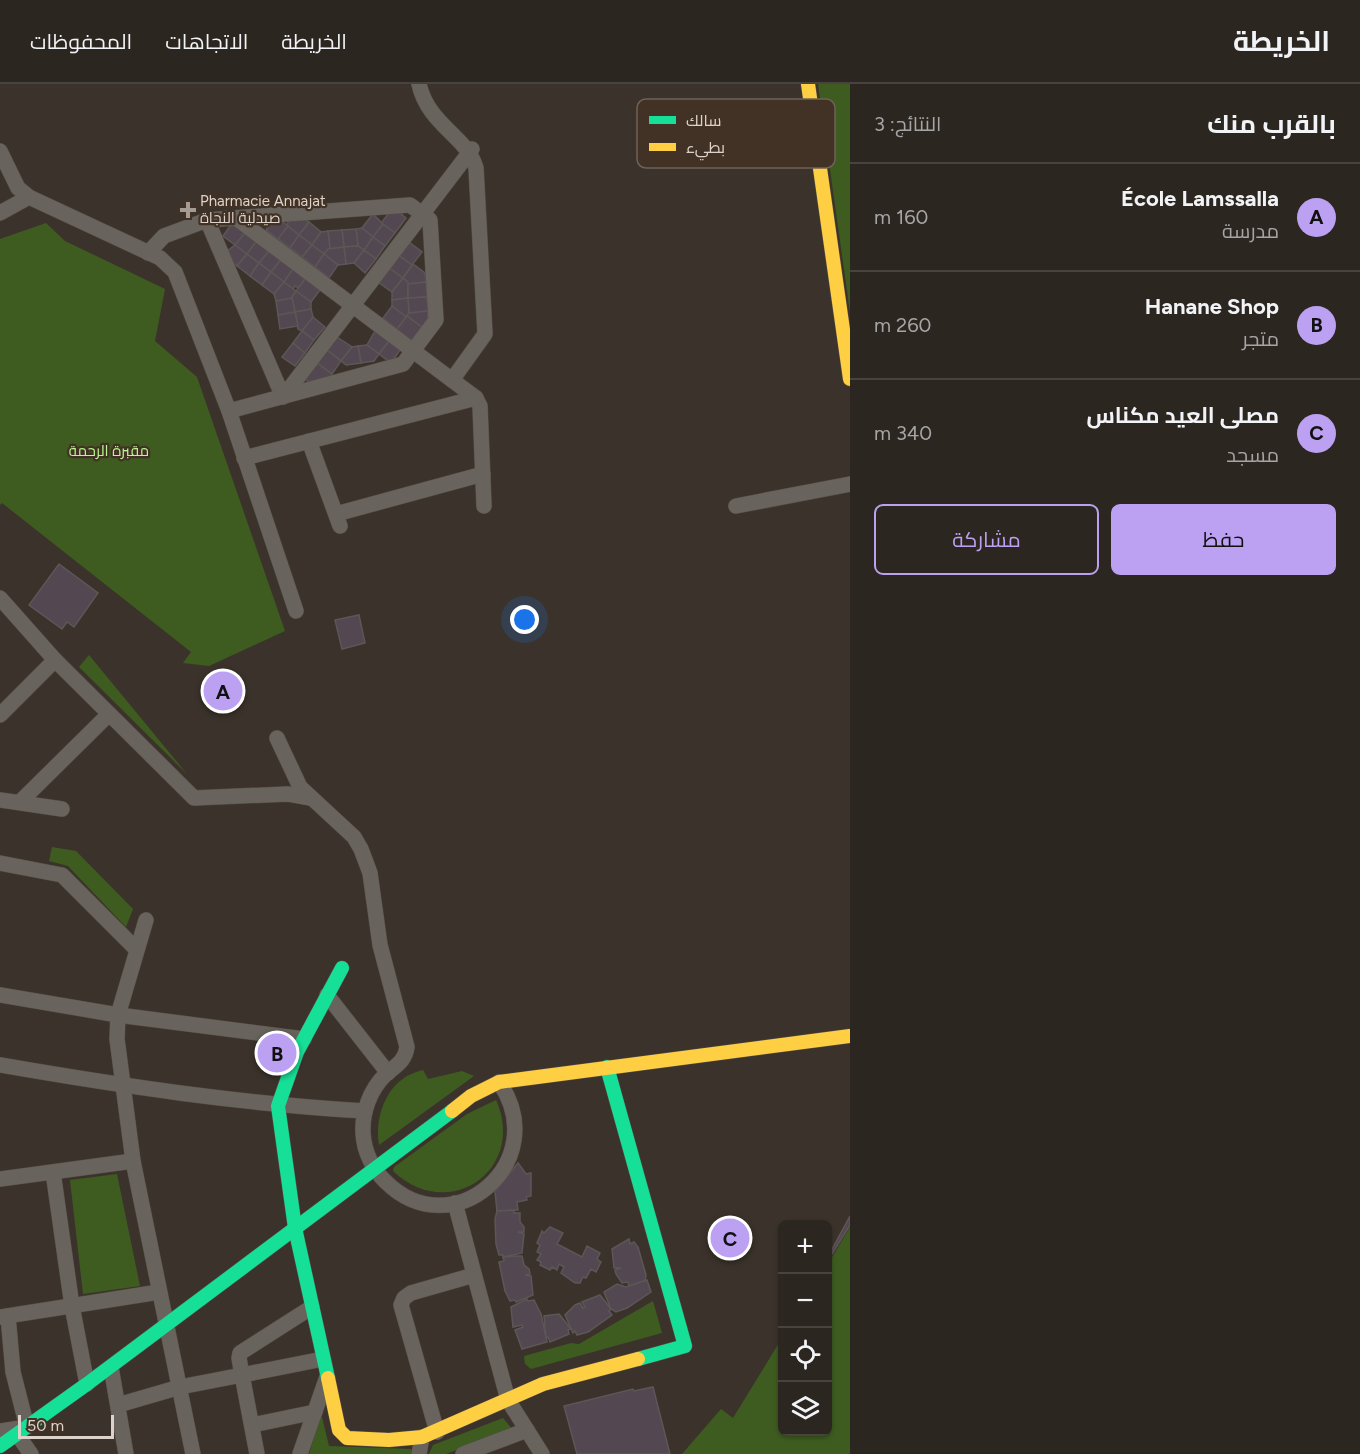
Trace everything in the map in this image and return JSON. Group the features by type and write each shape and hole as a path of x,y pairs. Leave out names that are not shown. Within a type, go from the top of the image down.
{"street":[{"path":"419,84 435,119 471,151 476,168 485,334 452,380"},
{"path":"808,84 810,99"},
{"path":"0,151 15,182 29,198 160,258 175,272 229,411 296,611"},
{"path":"283,396 471,151"},
{"path":"820,168 850,379"},
{"path":"0,213 29,198"},
{"path":"148,253 164,236 207,220 410,205 430,220 436,320 403,364 229,411"},
{"path":"236,218 476,398 480,406 484,506"},
{"path":"207,220 283,396"},
{"path":"244,458 476,398"},
{"path":"309,441 338,520 483,474"},
{"path":"736,506 850,484"},
{"path":"2,606 194,798 288,794 310,798"},
{"path":"0,715 55,660"},
{"path":"20,802 109,714"},
{"path":"277,738 297,781 310,798 354,837 370,873 380,945 407,1047 402,1060 374,1089 365,1111 363,1134 374,1167 390,1186 410,1198 432,1204 455,1203 477,1195 496,1180 513,1150 514,1116 499,1082"},
{"path":"0,800 62,809"},
{"path":"0,863 62,875 136,949"},
{"path":"146,920 118,1015 117,1039 134,1161 193,1454"},
{"path":"342,968 304,1039 282,1087 278,1106 295,1228 339,1430 343,1437 389,1440 430,1435 543,1384 685,1346 607,1067"},
{"path":"0,995 118,1015 304,1039"},
{"path":"327,995 388,1073"},
{"path":"0,1446 87,1384 471,1096 499,1082 850,1036"},
{"path":"0,1065 122,1086 278,1106 365,1111"},
{"path":"0,1179 134,1161"},
{"path":"53,1172 72,1306 87,1384"},
{"path":"455,1203 508,1400 542,1454"},
{"path":"419,1454 430,1435 401,1305 404,1298 411,1293 474,1275"},
{"path":"31,1454 22,1431 6,1373 4,1317 159,1292"},
{"path":"257,1454 238,1358 240,1353 312,1307"},
{"path":"118,1405 180,1387 323,1359"},
{"path":"111,1366 118,1405 122,1453"},
{"path":"300,1454 327,1377"},
{"path":"252,1425 315,1412"},
{"path":"464,1454 527,1430"},
{"path":"0,1431 22,1431"}],"green space":[{"path":"818,84 850,84 850,312 830,168 835,168 835,99 820,99"},
{"name":"مقبرة الرحمة","path":"46,223 65,241 165,289 155,341 197,377 285,631 209,666 183,663 191,652 2,503 0,505 0,239"},
{"path":"89,655 187,774 79,667"},
{"path":"52,847 76,851 133,909 126,927 68,866 49,861"},
{"path":"423,1070 428,1079 462,1071 474,1076 379,1145 379,1121 386,1098 401,1080"},
{"path":"496,1100 503,1125 501,1148 492,1167 477,1182 458,1190 437,1192 414,1186 393,1171 394,1167 467,1114"},
{"path":"117,1174 140,1286 83,1294 70,1180"},
{"path":"850,1227 850,1454 682,1454 721,1409 733,1418 778,1345 778,1436 832,1436 832,1257"},
{"path":"653,1301 662,1333 531,1369 525,1364 524,1356 571,1343 579,1344"},
{"path":"321,1413 329,1446 411,1449 414,1454 309,1454"},
{"path":"503,1418 512,1429 446,1454 429,1454 433,1445"}],"building":[{"path":"389,213 400,213 406,218 395,233 381,223"},
{"path":"373,214 383,224 373,237 362,228"},
{"path":"304,219 309,222 299,235 286,225 290,220"},
{"path":"280,220 288,226 278,239 266,230 272,221"},
{"path":"309,222 321,232 312,245 299,235"},
{"path":"232,223 245,233 235,245 223,236"},
{"path":"383,224 395,233 385,246 373,237"},
{"path":"288,226 299,235 290,248 278,239"},
{"path":"362,228 373,237 364,250 358,246 356,229"},
{"path":"356,229 358,246 344,247 342,230"},
{"path":"342,230 344,247 330,249 328,231"},
{"path":"328,231 330,249 324,254 312,245 321,232"},
{"path":"245,233 256,242 247,254 235,245"},
{"path":"299,235 312,245 302,257 290,248"},
{"path":"373,237 385,246 376,259 364,250"},
{"path":"256,242 269,251 259,263 247,254"},
{"path":"409,242 422,252 412,265 398,255"},
{"path":"235,245 247,254 237,266 228,259 226,252"},
{"path":"312,245 324,254 315,267 302,257"},
{"path":"358,246 364,250 354,263 346,264 344,247"},
{"path":"344,247 346,264 338,265 324,254 328,249"},
{"path":"364,250 376,259 365,273 354,263"},
{"path":"269,251 281,260 271,272 259,263"},
{"path":"247,254 259,263 250,276 237,266"},
{"path":"324,254 338,265 329,278 315,267"},
{"path":"398,255 412,265 403,278 389,268"},
{"path":"281,260 293,269 284,282 271,272"},
{"path":"259,263 271,272 262,285 250,276"},
{"path":"413,264 425,273 426,282 408,284 403,278"},
{"path":"389,268 403,278 392,292 378,282"},
{"path":"293,269 305,279 299,288 295,286 293,289 284,282"},
{"path":"271,272 284,282 274,294 262,285"},
{"path":"403,278 408,282 408,298 392,300 392,292"},
{"path":"305,279 320,290 311,302 296,291"},
{"path":"284,282 296,291 292,298 276,301 274,294"},
{"path":"426,282 427,297 408,298 408,284"},
{"path":"296,291 311,302 311,309 295,312 292,297"},
{"path":"427,297 428,311 409,313 408,298"},
{"path":"292,298 295,312 278,315 276,301"},
{"path":"408,298 409,313 406,317 392,306 392,300"},
{"path":"392,306 406,317 397,329 383,318"},
{"path":"311,309 313,317 302,331 298,329 295,312"},
{"path":"428,311 428,320 423,328 407,316 409,313"},
{"path":"295,312 298,326 280,329 278,315"},
{"path":"407,316 423,328 412,341 397,329"},
{"path":"313,317 325,327 314,340 302,331"},
{"path":"302,331 314,340 305,353 293,343"},
{"path":"375,331 389,341 379,354 367,345"},
{"path":"337,337 352,347 341,361 327,350"},
{"path":"389,341 400,350 391,363 379,354"},
{"path":"293,343 305,353 295,366 282,357"},
{"path":"367,345 379,354 374,361 361,363 358,346"},
{"path":"358,346 361,363 346,365 341,361 352,347"},
{"path":"327,350 341,361 332,374 317,363"},
{"path":"317,363 332,374 329,378 310,383 305,379"},
{"path":"59,564 98,593 74,627 67,622 62,629 29,605"},
{"path":"359,615 365,643 342,649 335,620"},
{"path":"518,1163 526,1174 531,1173 531,1196 526,1197 527,1200 517,1202 518,1210 497,1211 495,1191"},
{"path":"514,1210 514,1213 520,1213 520,1222 524,1227 524,1232 518,1232 524,1234 522,1253 503,1257 499,1255 496,1244 495,1219 497,1211"},
{"path":"850,1216 850,1225 832,1254 832,1249"},
{"path":"550,1227 563,1233 557,1244 582,1257 587,1246 600,1253 597,1259 601,1262 596,1272 591,1269 586,1278 583,1277 580,1283 575,1283 561,1273 564,1267 559,1264 557,1270 552,1267 550,1270 540,1265 541,1262 537,1260 541,1254 537,1252 540,1245 537,1243 542,1231 544,1233"},
{"path":"629,1239 630,1244 634,1242 638,1247 646,1275 645,1281 629,1286 628,1282 622,1283 616,1274 615,1270 621,1268 614,1268 612,1249"},
{"path":"522,1256 524,1265 529,1269 530,1274 525,1275 531,1276 533,1295 516,1302 515,1300 510,1301 505,1291 499,1262 504,1261 503,1257"},
{"path":"647,1280 651,1292 627,1308 616,1312 611,1309 604,1292 617,1284 626,1287"},
{"path":"600,1295 611,1309 609,1311 612,1315 588,1332 577,1335 575,1331 573,1333 565,1315 575,1305 580,1303 583,1308 585,1307 582,1302"},
{"path":"527,1299 528,1301 534,1300 541,1314 547,1342 522,1349 515,1330 523,1327 522,1325 513,1327 511,1307"},
{"path":"559,1314 571,1329 568,1330 569,1334 550,1342 548,1337 546,1338 544,1316"},
{"path":"653,1387 670,1454 577,1454 564,1406 633,1389 634,1391"}],"traffic: fast":[{"path":"328,1378 295,1228 278,1106 297,1052 342,968"},
{"path":"607,1067 685,1346 638,1359"},
{"path":"0,1446 87,1384 452,1111"}],"traffic: slow":[{"path":"808,84 810,99"},
{"path":"820,168 850,379"},
{"path":"452,1111 471,1096 499,1082 850,1036"},
{"path":"328,1378 339,1430 347,1438 389,1440 422,1437 543,1384 638,1359"}],"place":[{"name":"Pharmacie Annajat صيدلية النجاة","path":"188,210"},
{"name":"École Lamssalla","path":"223,691"},
{"name":"Hanane Shop","path":"277,1053"},
{"name":"مصلى العيد مكناس","path":"730,1238"}]}
